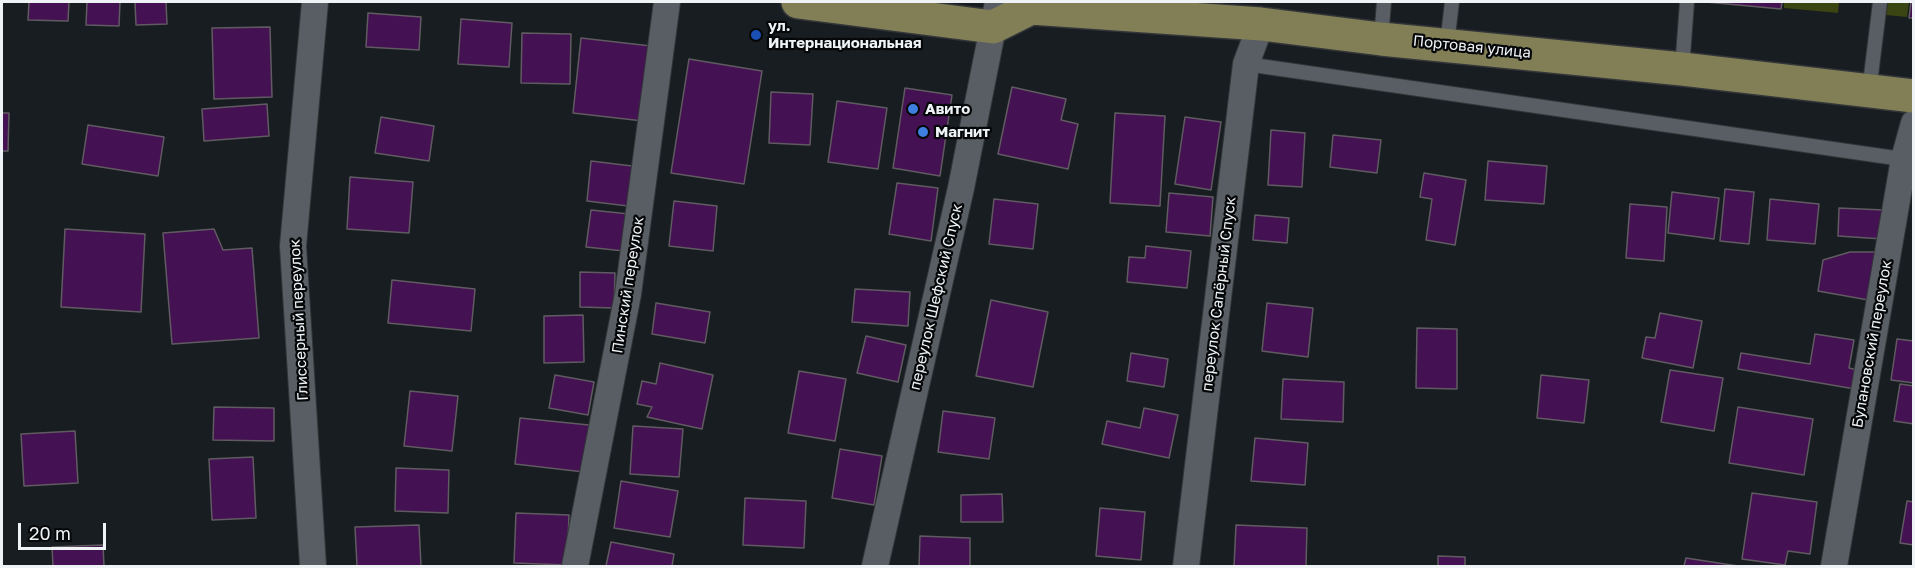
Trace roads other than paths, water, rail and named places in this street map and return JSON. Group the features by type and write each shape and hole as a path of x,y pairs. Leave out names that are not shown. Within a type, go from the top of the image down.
{"main road":[{"path":"798,2 995,14"},
{"name":"Портовая улица","path":"995,14 1025,5 1146,8 1381,39 1682,69 1914,96"}],"street":[{"name":"Глиссерный переулок","path":"313,567 294,246 315,2"},
{"name":"Пинский переулок","path":"575,567 628,294 667,2"},
{"name":"переулок Шефский Спуск","path":"874,567 961,188 995,14"},
{"name":"переулок Сапёрный Спуск","path":"1186,567 1246,64 1261,24"},
{"name":"Булановский переулок","path":"1834,567 1914,123"}],"lane":[{"path":"1381,39 1384,2"},
{"path":"1447,44 1452,2"},
{"path":"1682,69 1688,2"},
{"path":"1869,92 1880,2"},
{"path":"1246,64 1909,160"}],"place":[{"name":"ул. Интернациональная","path":"756,35"},
{"name":"Авито","path":"913,109"},
{"name":"Магнит","path":"923,132"}]}
